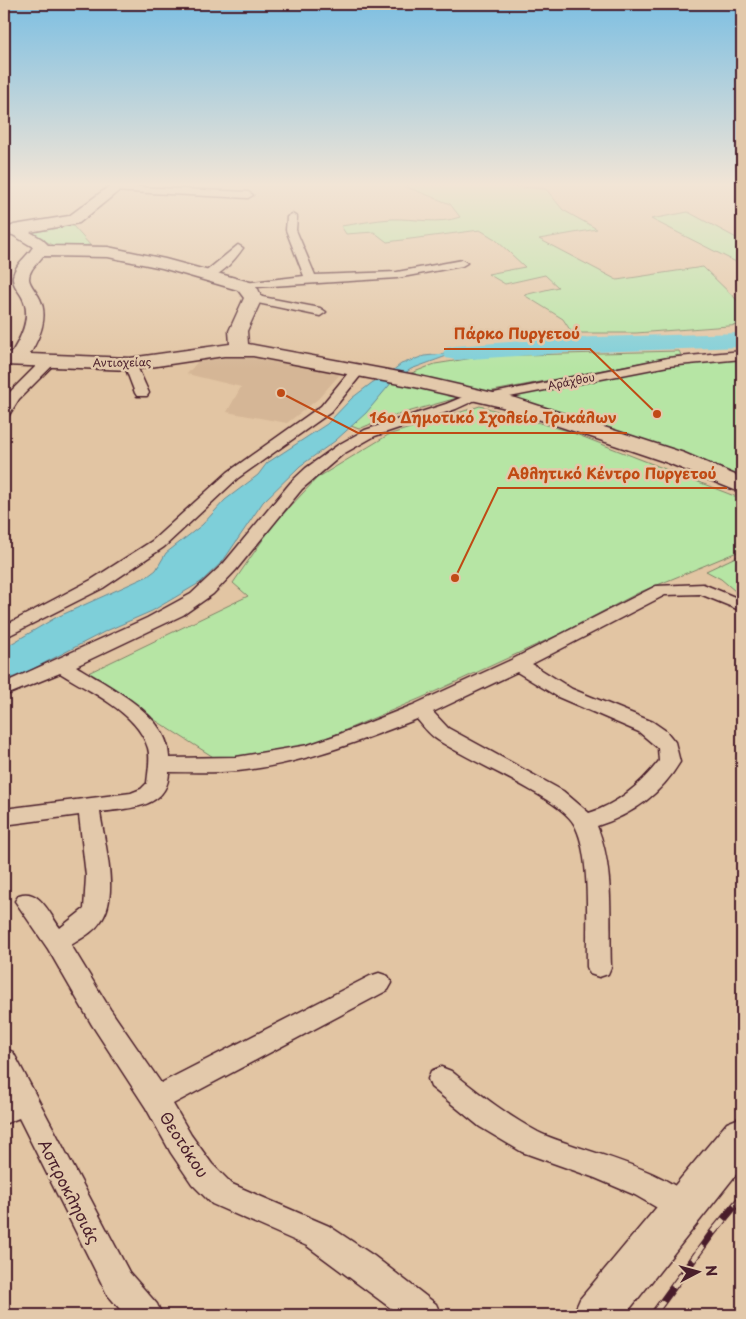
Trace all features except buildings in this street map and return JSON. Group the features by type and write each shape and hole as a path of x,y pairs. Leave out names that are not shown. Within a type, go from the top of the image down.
{"street":[{"path":"39,251 41,247"},
{"path":"11,359 32,330 34,321 32,301 21,280 22,273 33,256 39,251 60,247"},
{"path":"109,247 143,259 208,275 248,292 320,312"},
{"path":"298,247 311,279"},
{"path":"208,275 228,260 238,248"},
{"path":"248,292 311,279 397,275 462,263"},
{"path":"239,349 238,331 248,292"},
{"name":"Αντιοχείας","path":"11,359 130,364 239,349 415,381 483,396 619,438 690,463 742,486"},
{"name":"Αράχθου","path":"4,690 62,666 167,616 205,592 236,560 293,488 328,458 353,442 377,431 483,396 654,364 742,355"},
{"path":"4,412 13,397 49,361"},
{"path":"130,364 142,393"},
{"path":"4,632 97,584 158,544 233,475 326,409 363,371"},
{"path":"160,765 236,764 303,753 347,739 420,710 518,664 662,590 703,589 742,606"},
{"path":"518,664 565,693 646,727 659,736 668,747 670,762 651,786 614,813 584,822"},
{"path":"4,817 133,800 149,794 158,785 159,750 153,735 144,722 126,707 62,666"},
{"path":"420,710 441,733 555,796 572,808 584,822 591,841 595,872 599,967"},
{"path":"57,942 85,922 96,910 98,892 89,807"},
{"name":"Θεοτόκου","path":"27,901 57,942 102,1017 156,1099 181,1144 197,1167 222,1194 318,1236 363,1267 424,1315"},
{"path":"156,1099 379,983"},
{"name":"Ασπροκλησιάς","path":"4,1060 15,1106 82,1216 118,1283 146,1315"},
{"path":"441,1079 490,1118 532,1143 600,1166 646,1185 682,1208"},
{"path":"596,1315 742,1136"}],"shaded area":[{"path":"227,355 246,356 341,373 318,399 287,423 227,412 241,387 187,374 201,358"}],"green space":[{"path":"503,247 553,247 617,280 703,267 742,305 742,325 636,333 572,333 563,319 524,295 558,287 545,275 505,284 488,274 525,267"},
{"path":"706,247 742,247 742,265"},
{"path":"679,351 681,355 488,392 409,374 435,364 486,356"},
{"path":"742,358 742,477 658,444 516,398 515,394 691,361"},
{"path":"392,382 457,398 383,419 359,429 351,426"},
{"path":"480,406 568,431 742,499 742,550 638,593 560,634 421,698 329,737 277,756 215,758 84,675 248,596 233,583 273,525 317,478 388,435"},
{"path":"742,554 742,597 721,579 706,571"}],"water":[{"path":"455,353 411,369 392,382 366,413 335,441 300,466 263,502 223,561 201,582 152,611 104,632 29,671 4,681 4,648 55,618 148,576 156,570 166,553 202,525 225,500 258,475 267,463 327,424 352,398 373,382 381,380 401,364 424,356"}],"waterway":[{"path":"455,353 563,345 742,340"}],"railway":[{"path":"653,1315 713,1232 742,1197"}],"place":[{"name":"16ο Δημοτικό Σχολείο Τρικάλων","path":"281,393"},
{"name":"Πάρκο Πυργετού","path":"657,414"},
{"name":"Αθλητικό Κέντρο Πυργετού","path":"455,578"}]}
